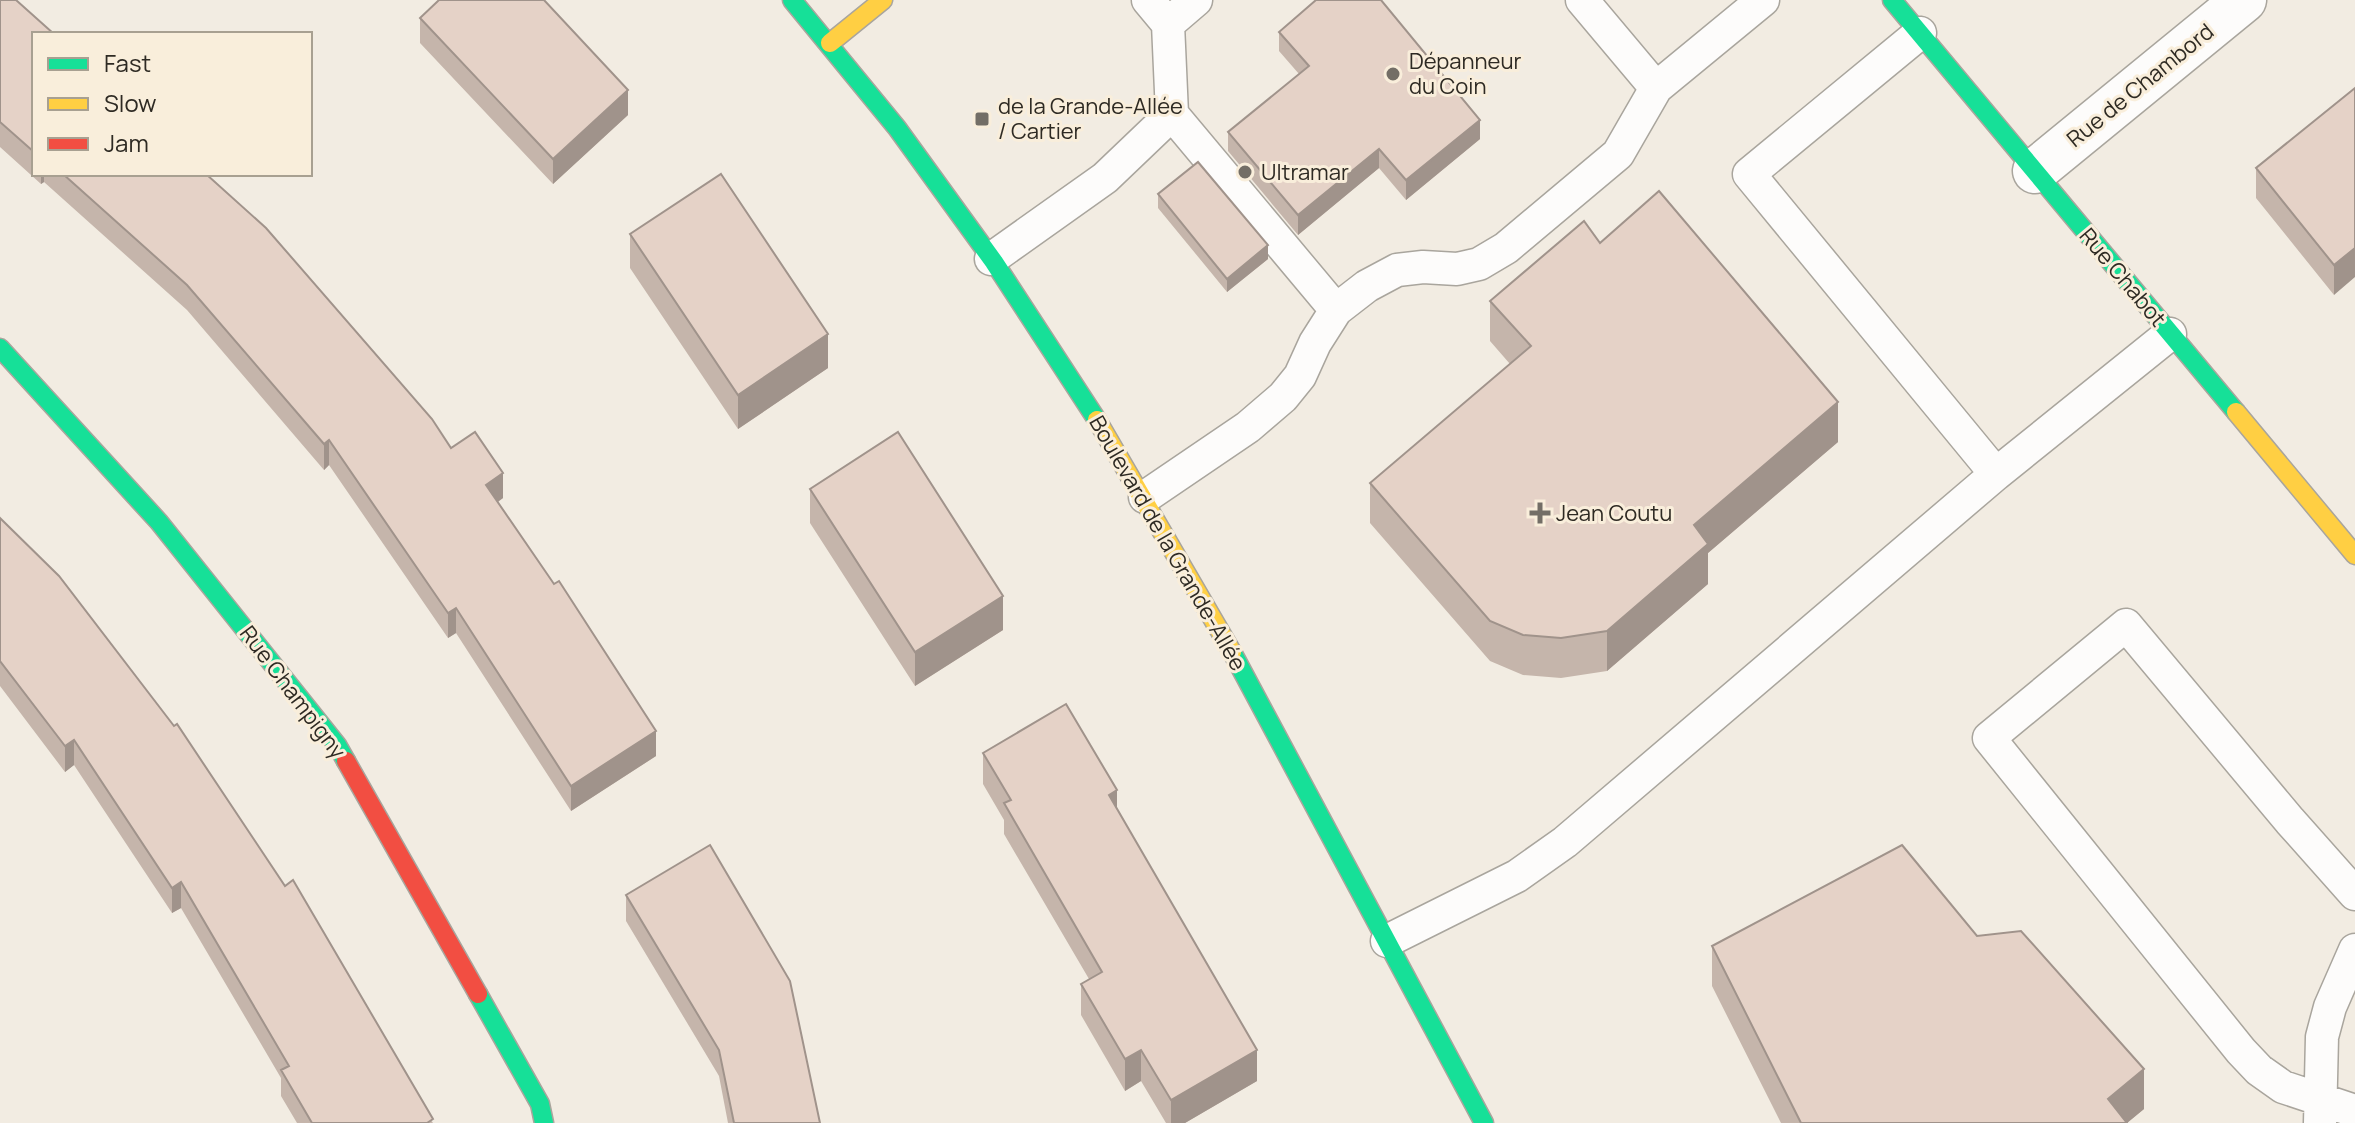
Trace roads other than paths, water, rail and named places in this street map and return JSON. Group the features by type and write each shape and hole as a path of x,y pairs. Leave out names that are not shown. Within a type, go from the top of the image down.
{"street":[{"name":"Boulevard de la Grande-Allée","path":"792,0 915,151 1054,353 1145,497 1267,715 1484,1123"},
{"path":"830,43 883,0"},
{"name":"Rue Chabot","path":"1892,0 2355,555"},
{"name":"Rue de Chambord","path":"2035,171 2244,0"},
{"name":"Rue Champigny","path":"0,348 159,522 337,745 540,1104 544,1123"}],"lane":[{"path":"1196,0 1158,12 1172,114 1336,310"},
{"path":"1582,0 1656,88"},
{"path":"1145,497 1248,427 1283,397 1300,376 1315,343 1336,310 1367,286 1397,270 1423,267 1457,269 1479,264 1506,248 1618,154 1656,88 1763,0"},
{"path":"1920,33 1749,174 1996,474"},
{"path":"991,259 1105,178 1172,114"},
{"path":"1387,941 1517,876 1565,842 1996,474 2170,334"},
{"path":"2355,894 2126,625 1989,738 2259,1070 2321,1111 2355,1111"},
{"path":"2321,1111 2322,1037 2330,1007 2355,950"}],"place":[{"name":"Dépanneur du Coin","path":"1393,74"},
{"name":"de la Grande-Allée / Cartier","path":"982,119"},
{"name":"Ultramar","path":"1245,172"},
{"name":"Jean Coutu","path":"1540,513"}]}
